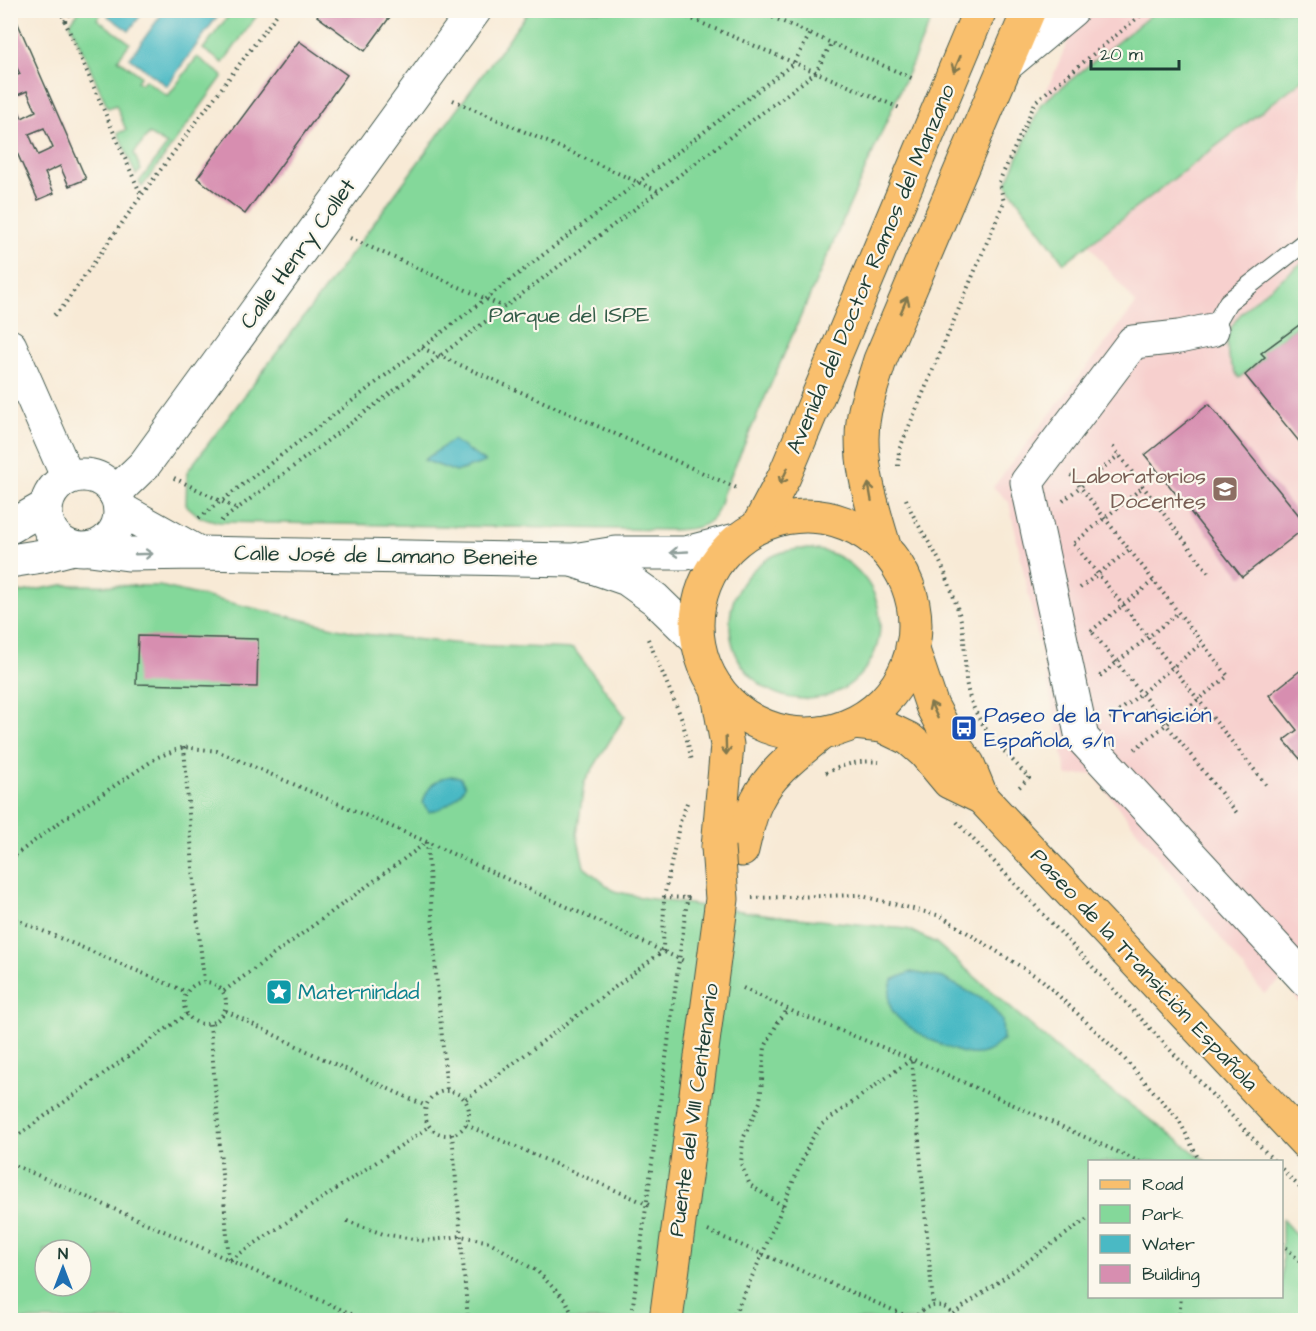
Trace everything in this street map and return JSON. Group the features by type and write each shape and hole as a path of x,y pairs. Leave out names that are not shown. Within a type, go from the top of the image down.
{"main road":[{"name":"Avenida del Doctor Ramos del Manzano","path":"717,688 704,666 697,640 698,603 712,568 747,533 784,477 980,10"},
{"name":"Avenida del Doctor Ramos del Manzano","path":"885,549 872,505 864,463 865,411 880,360 1029,10"},
{"path":"717,688 737,710 763,726 792,734 822,733 855,723 883,704 904,676 912,647 912,615 905,582 885,549 858,528 825,516 791,516 747,533"},
{"name":"Paseo de la Transición Española","path":"912,647 932,706 950,740 968,764 982,798 1305,1143"},
{"name":"Puente del VIII Centenario","path":"666,1320 730,849 727,745 717,688"},
{"name":"Paseo de la Transición Española","path":"855,723 882,726 909,739 924,752 949,782 982,798"},
{"name":"Puente del VIII Centenario","path":"730,849 779,768 822,733"}],"street":[{"name":"Calle Henry Collet","path":"118,501 475,10"},
{"path":"1006,65 1071,10"},
{"path":"1212,330 1179,337 1133,342 1027,482 1045,566 1061,603 1064,652 1084,739 1305,980"},
{"path":"10,346 68,478"},
{"path":"81,475 94,476 106,483 118,501 119,522 113,535 103,544 82,548 57,540 48,525 45,507 50,495 57,485 68,478 81,475"},
{"name":"Calle José de Lamano Beneite","path":"118,501 195,538"},
{"path":"10,527 45,507"},
{"name":"Calle José de Lamano Beneite","path":"10,561 82,548 128,555 195,538 573,560 616,552 686,552 747,533"},
{"name":"Calle José de Lamano Beneite","path":"573,560 627,579 655,599 697,640"}],"lane":[{"path":"1212,330 1228,302 1305,241"}],"path":[{"path":"60,10 141,196"},
{"path":"65,21 72,10"},
{"path":"54,315 62,308 141,196 280,10"},
{"path":"671,10 902,109"},
{"path":"756,10 914,79"},
{"path":"899,475 899,450 1004,202 999,182 1036,101 1147,10"},
{"path":"195,538 222,500 794,63 810,34"},
{"path":"219,522 815,73 832,43"},
{"path":"453,100 658,191"},
{"path":"350,238 504,308"},
{"path":"422,348 739,489"},
{"path":"1113,447 1211,576"},
{"path":"1050,453 1080,487 1228,676 1111,768"},
{"path":"1056,506 1119,455"},
{"path":"173,478 237,508"},
{"path":"1045,566 1143,487"},
{"path":"904,494 910,512 935,553 958,607 964,631 966,681 972,705 983,727 1029,778 1021,785"},
{"path":"1067,536 1268,787"},
{"path":"1129,550 1061,603 1091,631 1237,813"},
{"path":"1064,652 1153,581"},
{"path":"1073,695 1117,663 1178,613"},
{"path":"647,636 682,719 692,762"},
{"path":"1084,739 1202,643"},
{"path":"184,747 204,981"},
{"path":"10,859 64,819 159,757 184,747 217,751 427,842 694,966"},
{"path":"820,777 843,765 862,761"},
{"path":"663,951 664,897 680,822"},
{"path":"969,836 1274,1160"},
{"path":"224,991 427,842"},
{"path":"427,842 447,1090"},
{"path":"631,1320 688,891"},
{"path":"787,898 858,895 941,916 1042,980 1120,1054 1179,1120 1199,1160"},
{"path":"10,917 187,992"},
{"path":"466,1100 663,951"},
{"path":"204,981 215,984 224,991 227,1001 226,1011 220,1019 210,1024 197,1023 187,1014 184,1004 187,992 194,985 204,981"},
{"path":"736,985 788,1009 912,1059 1138,1160"},
{"path":"783,1206 750,1185 741,1164 743,1138 760,1102 765,1047 778,1022 788,1009"},
{"path":"226,1011 315,1056 426,1106"},
{"path":"10,1141 187,1014"},
{"path":"210,1024 229,1261"},
{"path":"732,1320 810,1142 821,1125 912,1059"},
{"path":"912,1059 933,1305"},
{"path":"447,1090 457,1093 466,1100 470,1112 466,1125 460,1131 440,1134 430,1126 425,1116 426,1106 434,1095 447,1090"},
{"path":"229,1261 430,1126"},
{"path":"452,1134 468,1320"},
{"path":"10,1163 365,1320"},
{"path":"1283,1171 1305,1194"},
{"path":"953,1314 1088,1218"},
{"path":"347,1221 383,1234 425,1241 461,1236 490,1242 537,1272 566,1301 575,1320"},
{"path":"1283,1245 1305,1268"},
{"path":"1179,1320 1181,1298"},
{"path":"914,1320 921,1310 933,1305 944,1307 953,1314 956,1320"}],"shaded area":[{"path":"1081,11 1305,11 1305,1009 1282,980 1264,994 1093,774 1067,776 1009,502 993,487 1136,304 1089,245 1064,263 1006,184"}],"green space":[{"path":"79,11 103,11 97,19 130,43 118,59 141,76 137,81 141,84 145,80 168,96 197,57 223,76 142,187 139,182 167,145 149,134 134,153 141,170 136,175 118,133 126,130 116,105 108,108 70,23"},
{"path":"232,11 260,11 223,63 203,49"},
{"name":"Parque del ISPE","path":"529,11 935,11 723,493 717,512 704,525 673,530 219,522 200,517 186,505 187,472 354,250"},
{"path":"1156,11 1305,11 1305,78 1064,263 1006,184 1041,104"},
{"path":"1305,260 1305,320 1262,353 1265,357 1239,378 1227,352 1230,330 1244,310"},
{"path":"805,549 834,554 847,561 858,571 868,582 875,595 880,624 875,653 868,666 858,677 847,687 834,694 805,699 776,694 763,687 752,677 742,666 735,653 730,624 735,595 742,582 752,571 763,561 776,554"},
{"path":"63,585 160,586 363,634 473,645 574,649 625,716 584,783 577,835 584,867 614,891 645,898 778,916 907,929 936,943 1075,1064 1205,1160 1088,1160 1088,1298 1283,1298 1283,1220 1305,1245 1305,1320 11,1320 11,594"}],"water":[{"path":"220,10 167,86 130,58 164,11"},
{"path":"112,11 144,11 129,31 108,16"},
{"path":"453,440 485,462 456,472 424,460"},
{"path":"451,776 460,777 465,786 450,803 429,812 423,803 429,788 440,779"},
{"path":"911,972 943,978 988,1002 1002,1020 1003,1040 984,1053 970,1054 939,1044 904,1023 891,1008 889,994 892,980"}],"building":[{"path":"10,10 12,10 86,179 69,186 60,166 45,173 54,193 38,200 10,137 10,78 20,74 10,54","holes":["27,91 36,111 22,118 13,97","44,128 53,148 38,155 29,134"]},
{"path":"322,10 395,10 365,51 317,16"},
{"path":"299,41 347,75 245,214 197,178"},
{"path":"1306,320 1306,450 1245,375 1265,357 1261,353"},
{"name":"Laboratorios Docentes","path":"1209,404 1306,524 1306,527 1242,577 1145,455"},
{"path":"138,636 258,639 257,687 136,684"},
{"path":"1306,666 1306,766 1284,740 1297,730 1269,695"}],"place":[{"name":"Laboratorios Docentes","path":"1225,489"},
{"name":"Paseo de la Transición Española, s/n","path":"964,728"},
{"name":"Maternindad","path":"279,992"}]}
